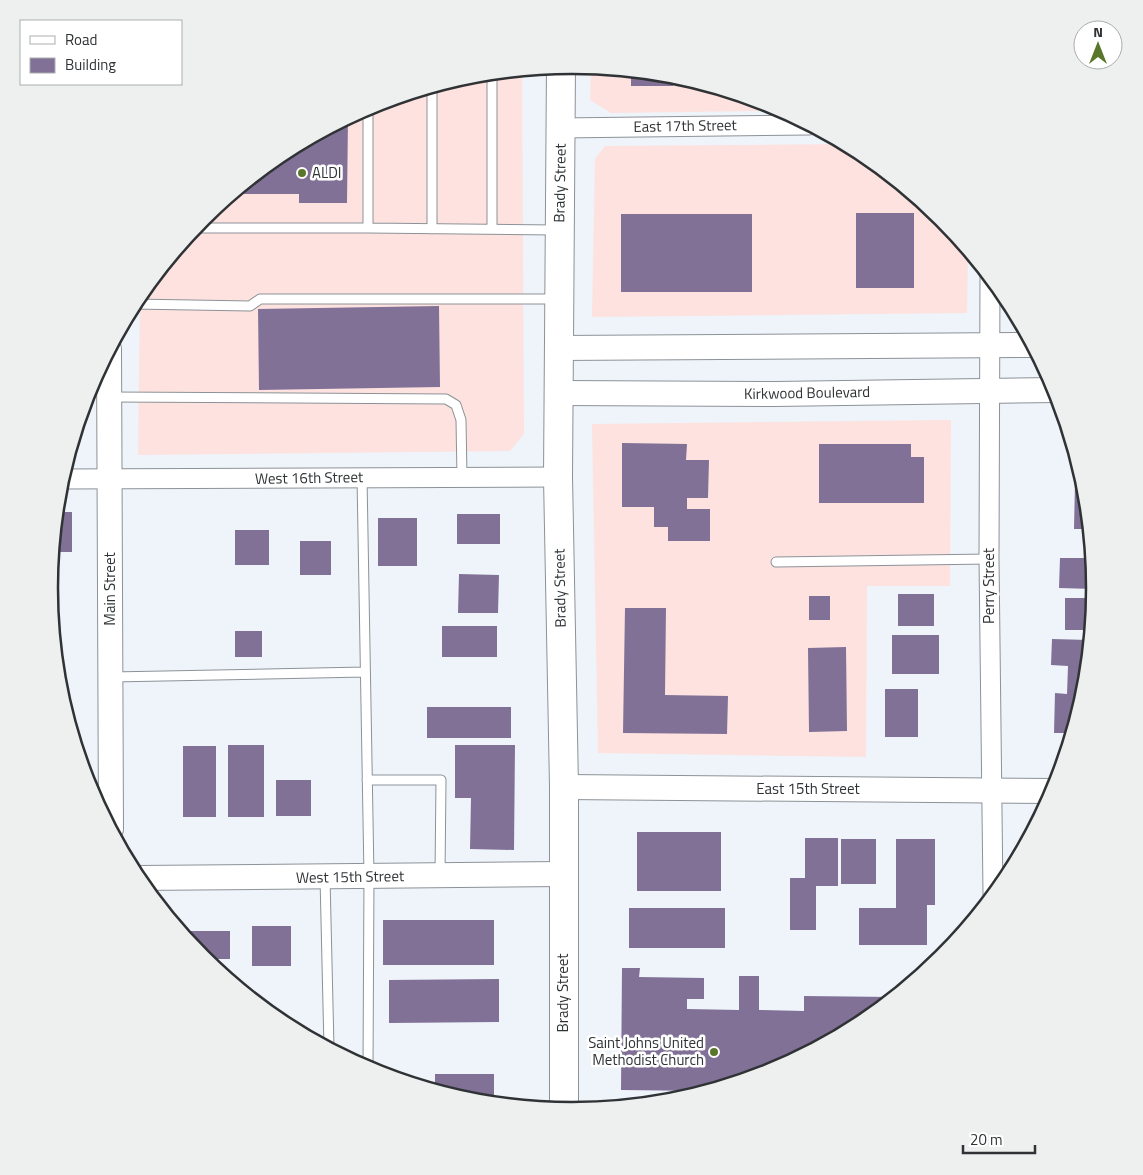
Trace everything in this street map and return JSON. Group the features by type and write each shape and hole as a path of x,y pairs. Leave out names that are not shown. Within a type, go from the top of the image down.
{"highway":[{"name":"Brady Street","path":"561,74 558,477 564,787 564,1102"}],"street":[{"name":"East 17th Street","path":"560,128 793,124"},
{"name":"Perry Street","path":"990,290 989,559 993,881"},
{"path":"558,348 1024,345"},
{"name":"Main Street","path":"109,364 111,815"},
{"name":"Kirkwood Boulevard","path":"558,394 775,394 1046,390"},
{"name":"West 16th Street","path":"69,479 558,477"},
{"name":"East 15th Street","path":"564,787 1043,791"},
{"name":"West 15th Street","path":"148,878 563,874"}],"lane":[{"path":"492,80 492,229"},
{"path":"432,93 432,229"},
{"path":"368,116 368,228"},
{"path":"204,228 559,230"},
{"path":"143,304 250,306 260,299 559,299"},
{"path":"110,397 446,400 456,405 461,420 462,477"},
{"path":"362,477 369,876 368,1059"},
{"path":"776,562 989,559"},
{"path":"110,677 365,672"},
{"path":"367,780 441,780 440,876"},
{"path":"325,877 329,1040"}],"shaded area":[{"path":"591,75 605,75 672,83 737,101 760,111 611,113 590,100"},
{"path":"522,76 524,434 510,451 138,455 140,309 164,275 208,224 233,201 286,160 344,127 406,101 438,91 471,83"},
{"path":"832,144 857,160 910,201 935,224 968,261 967,313 592,317 595,159 605,146"},
{"path":"951,420 950,586 867,586 866,757 598,753 592,424"}],"building":[{"path":"631,77 673,83 673,86 631,86"},
{"name":"ALDI","path":"348,125 347,203 299,203 299,194 242,194 286,160"},
{"path":"856,213 914,213 914,288 856,288"},
{"path":"621,214 752,214 752,292 621,292"},
{"path":"439,306 440,387 259,390 258,309"},
{"path":"622,443 687,444 686,460 709,460 708,498 687,498 687,509 710,509 710,541 668,541 668,527 654,527 654,507 622,507"},
{"path":"819,444 911,444 911,457 924,457 924,503 819,503"},
{"path":"1075,483 1082,529 1074,529"},
{"path":"63,512 72,512 72,552 59,552"},
{"path":"457,514 500,514 500,544 457,544"},
{"path":"378,518 417,518 417,566 378,566"},
{"path":"235,530 269,530 269,565 235,565"},
{"path":"300,541 331,541 331,575 300,575"},
{"path":"1060,558 1084,558 1086,589 1059,588"},
{"path":"459,574 499,575 498,613 458,613"},
{"path":"898,594 934,594 934,626 898,626"},
{"path":"809,596 830,596 830,620 809,620"},
{"path":"1065,598 1085,598 1083,630 1065,630"},
{"path":"625,608 666,608 665,695 728,696 727,734 623,733"},
{"path":"442,626 497,626 497,657 442,657"},
{"path":"235,631 262,631 262,657 235,657"},
{"path":"892,635 939,635 939,674 892,674"},
{"path":"1052,639 1082,640 1076,688 1064,733 1054,733 1055,693 1067,694 1068,666 1051,665"},
{"path":"846,647 847,731 809,732 808,648"},
{"path":"885,689 918,689 918,737 885,737"},
{"path":"427,707 511,707 511,738 427,738"},
{"path":"228,745 264,745 264,817 228,817"},
{"path":"455,745 515,745 514,850 470,849 471,798 455,798"},
{"path":"183,746 216,746 216,817 183,817"},
{"path":"276,780 311,780 311,816 276,816"},
{"path":"637,832 721,832 721,891 637,891"},
{"path":"805,838 838,838 838,886 816,886 816,930 790,930 790,878 805,878"},
{"path":"841,839 876,839 876,884 841,884"},
{"path":"896,839 935,839 935,905 927,905 927,945 859,945 859,908 896,908"},
{"path":"629,908 725,908 725,948 629,948"},
{"path":"383,920 494,920 494,965 383,965"},
{"path":"252,926 291,926 291,966 252,966"},
{"path":"190,931 230,931 230,959 217,959"},
{"name":"Saint Johns United Methodist Church","path":"622,968 640,968 639,977 704,978 704,999 687,999 687,1009 739,1010 739,976 759,976 759,1010 804,1011 804,996 881,997 828,1033 768,1062 737,1074 677,1091 621,1090"},
{"path":"499,979 499,1022 389,1023 389,980"},
{"path":"435,1074 494,1074 494,1095 471,1092 435,1083"}],"place":[{"name":"ALDI","path":"302,173"},
{"name":"Saint Johns United Methodist Church","path":"714,1052"}]}
